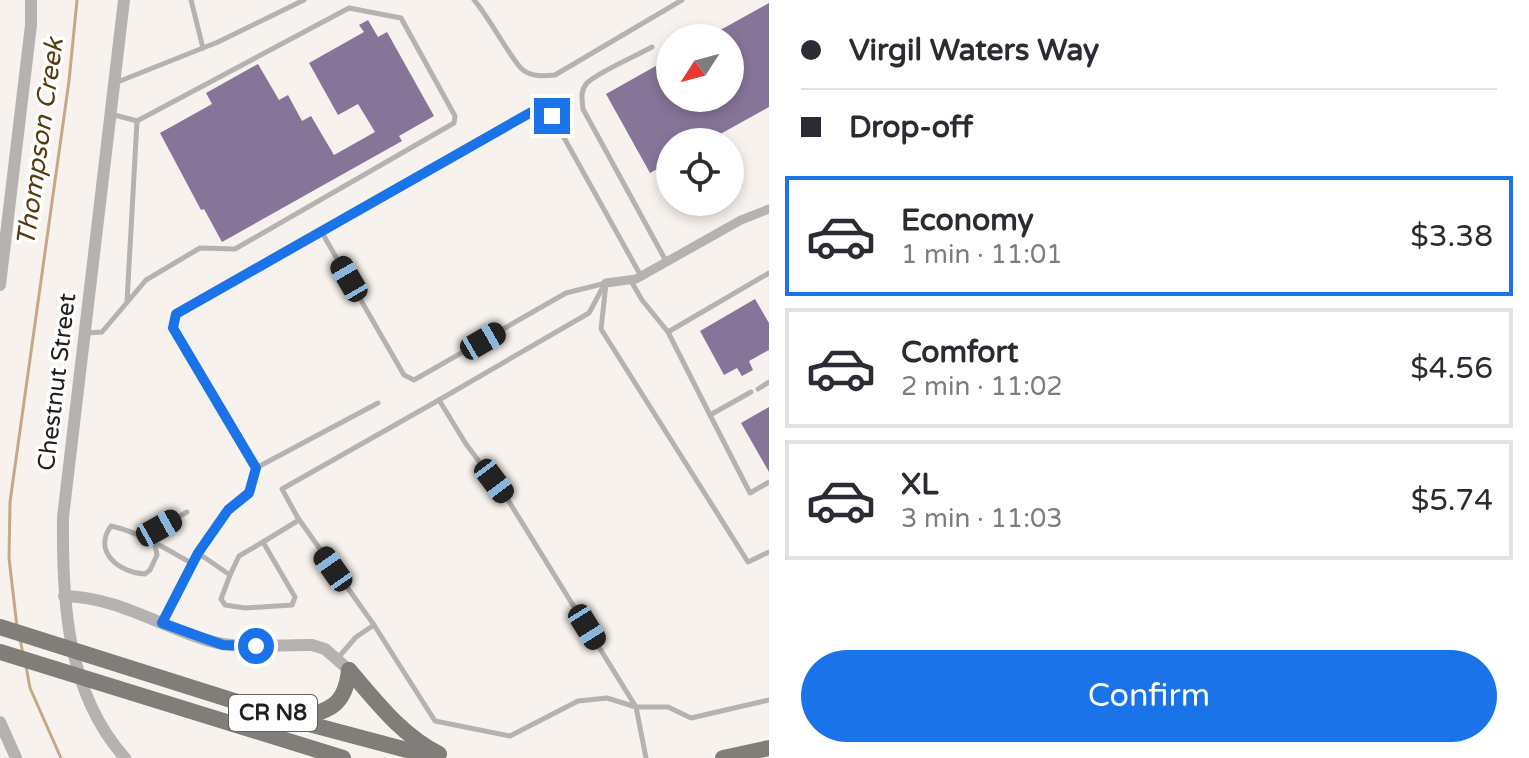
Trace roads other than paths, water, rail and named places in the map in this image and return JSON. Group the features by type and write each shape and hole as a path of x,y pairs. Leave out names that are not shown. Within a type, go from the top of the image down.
{"main road":[{"name":"CR N8","path":"0,627 294,720 437,758"},
{"name":"CR N8","path":"0,652 343,758"},
{"path":"294,720 336,705 347,687 343,665"},
{"path":"343,665 395,722 425,747 448,758"},
{"path":"723,758 769,748"}],"street":[{"path":"0,285 31,25 31,0"},
{"name":"Chestnut Street","path":"124,0 63,517 64,596 69,637 79,674 100,722 125,758"},
{"path":"606,283 641,276 741,220 769,209"},
{"path":"64,596 97,599 223,645 312,645 325,649 343,665"},
{"path":"0,722 16,758"}],"lane":[{"path":"191,0 203,48"},
{"path":"114,83 203,48 304,0"},
{"path":"474,0 488,15 522,70 540,76 555,75 682,0"},
{"path":"85,333 102,332 146,280 200,248 235,249 454,123 455,116 401,18 349,8 137,121 111,114"},
{"path":"652,47 586,84 581,94 583,109 666,262"},
{"path":"162,623 198,553 228,510 249,493 256,468 173,328 176,314 535,110 552,116 641,276"},
{"path":"127,303 137,121"},
{"path":"321,231 404,375 414,380 566,293 606,283"},
{"path":"668,332 769,273"},
{"path":"631,280 642,300 668,332 750,493 769,482"},
{"path":"606,283 589,313 282,489 435,721 510,736 578,701 607,698 636,707 668,707 691,718 769,700"},
{"path":"606,283 601,329 748,562 769,552"},
{"path":"758,389 769,382"},
{"path":"710,415 751,392"},
{"path":"439,400 466,444 508,500 636,707 646,758"},
{"path":"256,468 378,403"},
{"path":"187,512 159,528 153,535 154,545 157,555 145,574 129,571 109,560 106,550 107,530 111,526 118,528 154,545 193,564"},
{"path":"263,542 295,597 292,605 245,608 225,605 221,599 239,556 299,520 297,516"},
{"path":"198,553 230,575"},
{"path":"343,665 356,637 374,625"}],"waterway":[{"name":"Thompson Creek","path":"17,627 9,558 10,502 69,81 77,0"},
{"name":"Thompson Creek","path":"20,638 23,655"},
{"name":"Thompson Creek","path":"26,666 30,688 61,758"}]}
